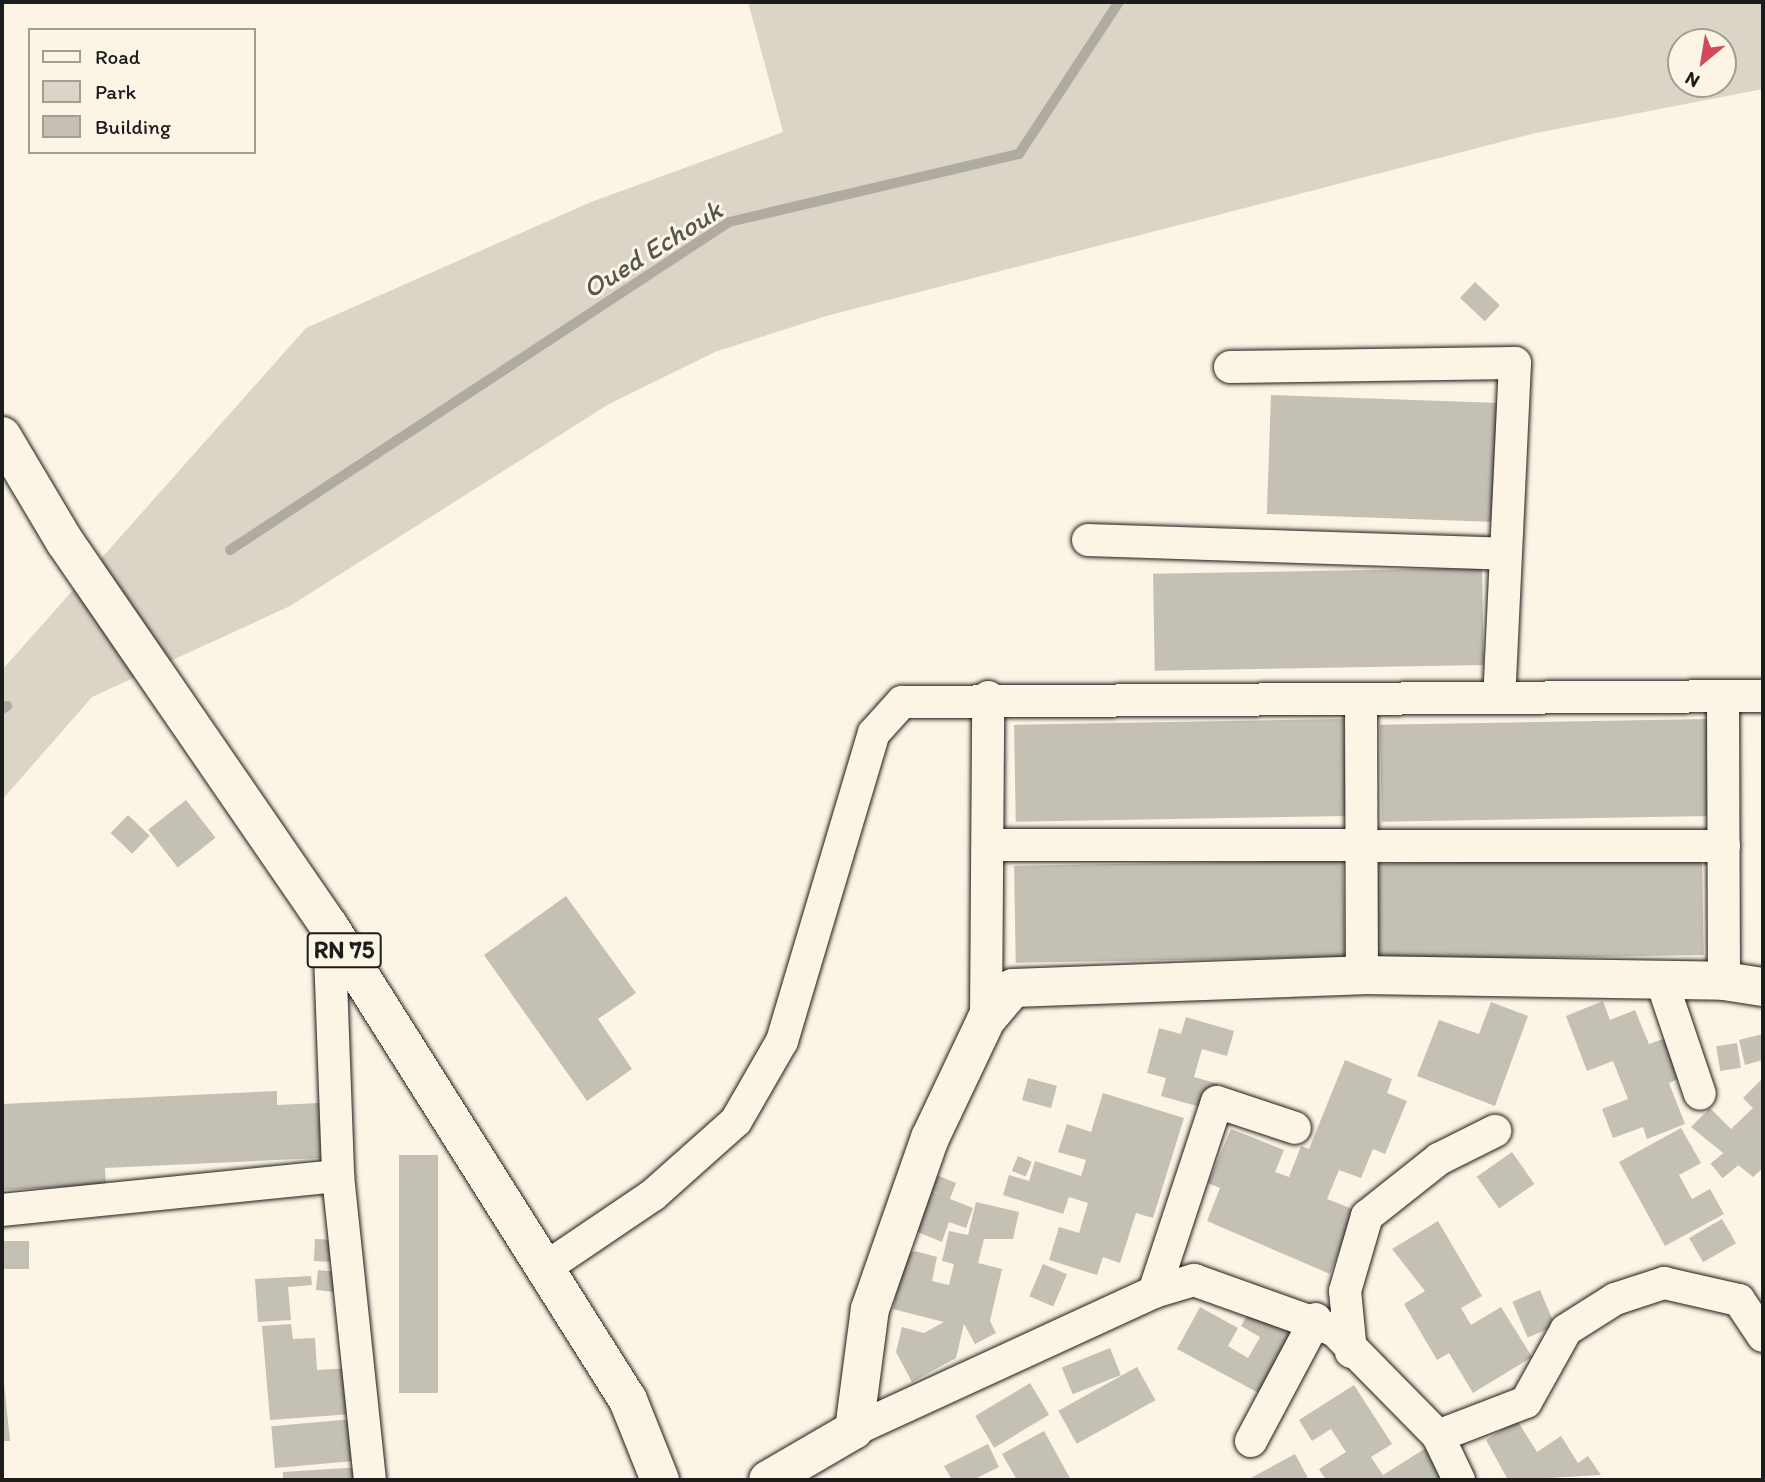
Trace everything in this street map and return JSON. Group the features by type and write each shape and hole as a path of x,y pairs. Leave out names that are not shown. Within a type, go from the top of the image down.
{"street":[{"path":"1230,367 1514,363 1499,698"},
{"name":"RN 75","path":"2,436 65,542 329,926 545,1268 628,1400 660,1480"},
{"path":"1088,540 1505,554"},
{"path":"545,1268 653,1195 736,1121 782,1041 874,733 902,702 988,697 1361,700 1763,696"},
{"path":"986,1020 988,697"},
{"path":"1723,698 1724,981"},
{"path":"1361,700 1362,975"},
{"path":"989,845 1361,848 1724,846"},
{"path":"329,926 338,1175 370,1480"},
{"path":"854,1430 870,1309 930,1138 986,1020 1013,988 1362,975 1661,979 1724,981 1763,987"},
{"path":"1661,979 1700,1094"},
{"path":"1154,1292 1217,1102 1295,1128"},
{"path":"1350,1352 1345,1291 1367,1216 1439,1159 1495,1131"},
{"path":"2,1210 338,1175"},
{"path":"768,1480 854,1430 1154,1292 1194,1280 1316,1319 1438,1436 1459,1480"},
{"path":"1438,1436 1526,1402 1566,1330 1615,1299 1664,1283 1740,1300 1763,1336"},
{"path":"1251,1441 1316,1319"}],"green space":[{"path":"748,2 1763,2 1763,89 1737,94 1737,28 1667,28 1667,98 1717,98 1536,133 826,316 715,352 609,404 290,606 92,697 2,800 2,670 306,328 591,202 783,132"}],"building":[{"path":"1475,282 1500,305 1485,321 1460,298"},
{"path":"1271,395 1507,403 1503,522 1267,514"},
{"path":"1482,568 1484,665 1155,671 1153,574"},
{"path":"1344,719 1346,816 1016,822 1014,725"},
{"path":"1709,719 1711,816 1382,822 1380,725"},
{"path":"186,800 216,838 178,867 148,830"},
{"path":"128,815 150,836 132,854 111,833"},
{"path":"1702,858 1704,955 1375,961 1373,864"},
{"path":"1343,860 1345,957 1016,963 1014,866"},
{"path":"566,896 636,993 598,1019 632,1069 587,1101 484,955"},
{"path":"1603,1001 1610,1020 1635,1010 1649,1044 1674,1035 1690,1074 1669,1083 1685,1124 1647,1139 1643,1127 1613,1138 1602,1109 1628,1099 1613,1061 1587,1071 1566,1016"},
{"path":"1491,1002 1528,1016 1495,1106 1417,1076 1439,1020 1479,1034"},
{"path":"1186,1017 1234,1031 1227,1056 1202,1049 1194,1077 1218,1084 1211,1110 1161,1096 1166,1078 1147,1073 1159,1028 1181,1034"},
{"path":"1763,1034 1763,1060 1745,1065 1739,1040"},
{"path":"1737,1043 1741,1068 1720,1071 1716,1046"},
{"path":"1345,1060 1392,1079 1387,1093 1407,1101 1385,1154 1373,1149 1361,1178 1339,1170 1327,1199 1355,1210 1330,1274 1207,1221 1220,1188 1208,1183 1231,1129 1284,1150 1275,1172 1289,1177 1301,1146 1309,1149"},
{"path":"1028,1078 1057,1086 1051,1108 1022,1100"},
{"path":"1761,1080 1763,1168 1753,1177 1691,1127 1710,1108 1731,1129 1753,1108 1743,1098"},
{"path":"277,1091 277,1105 319,1103 321,1158 105,1168 106,1185 2,1190 2,1104"},
{"path":"1103,1093 1184,1118 1153,1218 1136,1213 1120,1263 1103,1257 1097,1275 1049,1260 1059,1227 1079,1233 1088,1203 1069,1197 1063,1214 1003,1195 1009,1175 1029,1181 1035,1161 1081,1176 1086,1160 1058,1152 1067,1124 1091,1132"},
{"path":"1681,1128 1701,1163 1679,1175 1692,1199 1710,1189 1724,1214 1665,1246 1619,1162"},
{"path":"1726,1151 1738,1166 1722,1178 1710,1164"},
{"path":"1512,1152 1534,1184 1499,1209 1477,1177"},
{"path":"399,1155 438,1155 438,1393 399,1393"},
{"path":"1018,1156 1032,1162 1026,1177 1012,1171"},
{"path":"932,1173 956,1183 950,1199 973,1208 966,1228 949,1222 942,1242 915,1231 930,1191 943,1195 927,1189"},
{"path":"976,1202 1019,1212 1013,1239 984,1239 978,1263 1002,1269 990,1321 996,1333 975,1344 964,1324 956,1358 912,1382 896,1352 902,1327 924,1333 944,1322 893,1309 905,1256 915,1251 937,1257 932,1281 949,1285 954,1264 942,1261 949,1231 968,1235"},
{"path":"1722,1219 1736,1243 1703,1262 1689,1238"},
{"path":"1438,1221 1482,1296 1461,1308 1471,1325 1501,1307 1532,1357 1473,1393 1449,1353 1437,1360 1404,1304 1425,1291 1392,1249"},
{"path":"315,1239 334,1240 333,1262 314,1261"},
{"path":"2,1241 29,1241 29,1269 2,1269"},
{"path":"1043,1264 1067,1274 1053,1306 1029,1296"},
{"path":"318,1270 338,1272 336,1292 316,1290"},
{"path":"311,1276 312,1285 288,1287 291,1320 258,1322 255,1279"},
{"path":"1540,1290 1555,1326 1528,1338 1512,1302"},
{"path":"1253,1304 1302,1331 1266,1397 1177,1349 1200,1307 1238,1328 1228,1346 1248,1358 1260,1337 1241,1326"},
{"path":"291,1324 293,1339 315,1338 317,1370 349,1368 352,1414 270,1420 262,1326"},
{"path":"1110,1348 1121,1375 1073,1394 1062,1367"},
{"path":"2,1364 10,1441 2,1441"},
{"path":"1137,1367 1155,1400 1077,1444 1058,1411"},
{"path":"1030,1383 1049,1415 994,1448 975,1416"},
{"path":"1354,1385 1392,1444 1371,1457 1383,1475 1426,1448 1447,1480 1326,1480 1319,1469 1346,1452 1331,1429 1312,1441 1299,1420"},
{"path":"353,1419 357,1461 275,1468 271,1426"},
{"path":"1517,1420 1537,1452 1561,1436 1578,1463 1588,1456 1601,1475 1508,1480 1486,1440"},
{"path":"1044,1431 1071,1480 1017,1480 1002,1454"},
{"path":"988,1444 999,1467 973,1480 952,1480 944,1466"},
{"path":"1295,1454 1309,1480 1247,1480"},
{"path":"362,1467 363,1480 283,1480 283,1472"}],"waterway":[{"name":"Oued Echouk","path":"230,550 729,222 1019,154 1119,2"},
{"name":"Oued Echouk","path":"2,709 7,706"}]}
